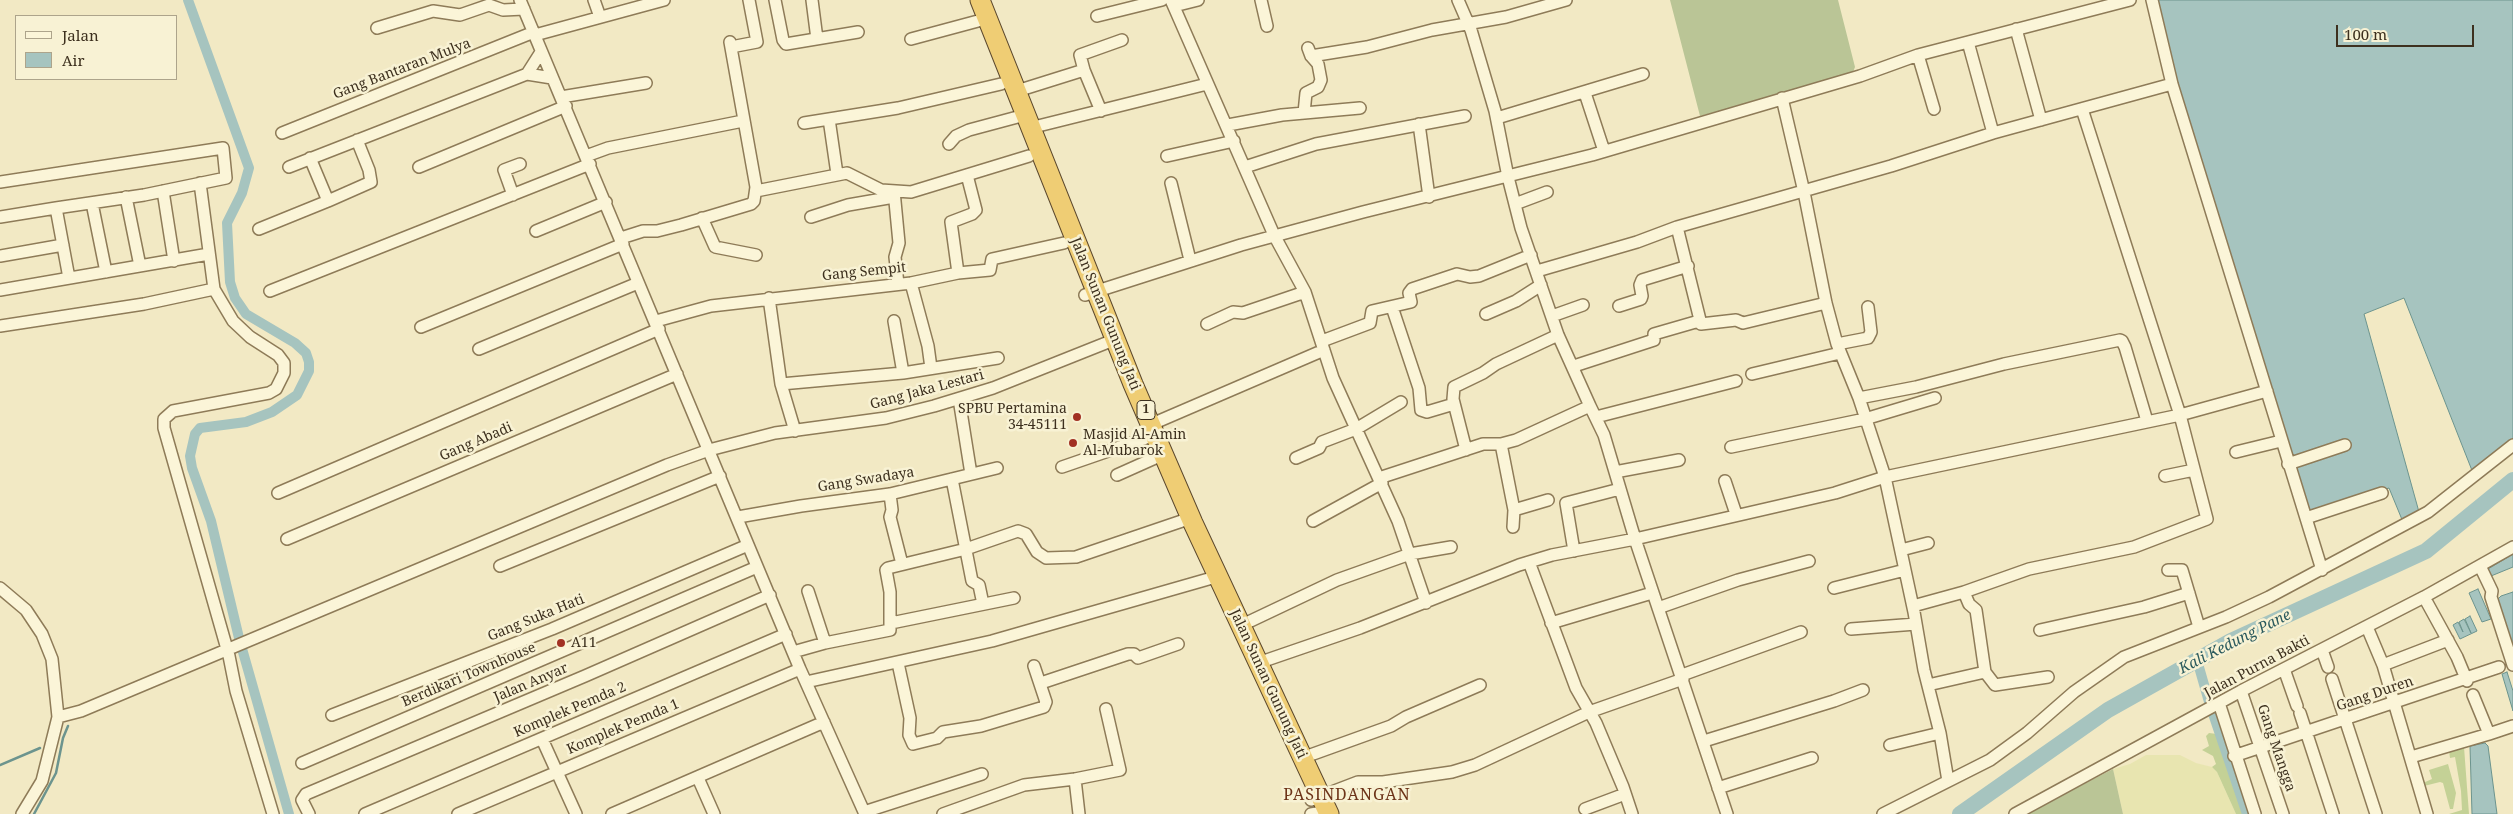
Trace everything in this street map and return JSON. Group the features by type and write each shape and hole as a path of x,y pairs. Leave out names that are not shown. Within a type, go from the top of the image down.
{"highway":[{"name":"1","path":"969,0 1005,80 1052,197 1064,243 1093,301 1187,523 1214,578 1318,809"},
{"name":"1","path":"980,0 1005,80"},
{"name":"Jalan Sunan Gunung Jati","path":"1052,197 1093,301"},
{"name":"1","path":"1149,431 1155,458 1178,498"},
{"name":"Jalan Sunan Gunung Jati","path":"1214,578 1258,662 1302,758 1318,809"}],"street":[{"path":"594,0 600,17"},
{"name":"Gang Bantaran Mulya","path":"282,134 534,34 600,17 633,4 664,0"},
{"path":"420,327 642,231 657,231 751,204 756,196 756,190 730,44 757,42 749,0"},
{"path":"775,0 785,42 789,44 858,32"},
{"path":"812,0 818,39"},
{"path":"1097,16 1162,0"},
{"path":"1198,0 1172,3 1207,84 1228,125 1275,236 1305,292 1332,378 1380,481 1410,554 1426,603"},
{"path":"1261,0 1267,26"},
{"path":"1458,0 1468,24 1497,118 1508,177 1531,255 1558,335 1574,366 1593,411 1615,472 1652,593 1683,677 1727,814"},
{"path":"1304,113 1305,95 1308,91 1318,87 1321,80 1318,64 1310,52 1367,47 1432,30 1468,24 1528,5 1566,0"},
{"path":"1093,301 1190,260 1275,236 1604,151 1860,76 1918,56 2130,0"},
{"path":"2152,0 2172,84 2322,570"},
{"path":"376,28 433,11 460,15 489,2 509,11 522,5 606,202 638,283 658,325 800,669 865,813 982,774"},
{"path":"911,39 978,21"},
{"path":"2016,29 2041,120"},
{"path":"1101,111 1084,70 1080,55 1122,40"},
{"path":"1968,42 1993,133"},
{"path":"527,74 541,52"},
{"path":"1918,56 1934,109"},
{"path":"804,123 898,108 1005,80 1084,70"},
{"path":"289,167 527,74 552,78"},
{"path":"1497,118 1643,74"},
{"path":"419,167 563,101 646,82"},
{"path":"811,217 848,205 911,192 967,175 1027,134 1101,111 1207,84"},
{"path":"1537,271 1637,242 1677,227 1804,192 1993,133 2172,84"},
{"path":"1585,92 1604,151"},
{"path":"1782,98 1804,192 1826,303 1838,349 1859,398 1885,477 1928,685 1940,733 1948,781"},
{"path":"1228,125 1256,119 1360,108"},
{"path":"1913,606 1964,592 2029,569 2134,547 2204,522 2207,516 2180,415 2082,109"},
{"path":"1245,167 1316,144 1465,116"},
{"path":"829,119 837,174"},
{"path":"270,291 513,195 588,160 608,148 743,121"},
{"path":"1419,124 1429,197"},
{"path":"949,144 961,133 1027,134"},
{"path":"259,229 328,202 371,182 370,174 357,140"},
{"path":"1167,156 1234,141"},
{"path":"0,182 223,148 226,178 163,191 0,217"},
{"path":"310,158 328,202"},
{"path":"513,195 504,170 520,164"},
{"path":"756,190 837,174 853,174 882,190 894,194"},
{"path":"958,273 951,222 972,214 976,210 967,175"},
{"path":"200,183 214,289 233,321 250,337 278,355 284,363 281,381 276,389 269,393 173,411 164,419 164,428 229,649 246,727 274,814"},
{"path":"1171,183 1190,260"},
{"path":"163,191 174,260"},
{"path":"1515,204 1547,192"},
{"path":"894,194 899,243 895,257 898,284"},
{"path":"126,197 140,266"},
{"path":"92,202 106,272"},
{"path":"536,231 606,202"},
{"path":"56,208 69,278"},
{"path":"702,218 715,248 756,255"},
{"path":"1677,227 1688,266 1699,321 1704,325 1736,320 1743,323 1826,303"},
{"name":"Gang Sempit","path":"278,494 658,325 711,306 911,283 958,273 990,270 992,258 1064,243"},
{"path":"0,256 63,245"},
{"path":"0,290 210,254"},
{"path":"1062,467 1149,431 1370,323 1372,311 1411,302 1410,293 1412,289 1457,274 1470,277 1479,276 1531,255"},
{"path":"1619,306 1641,299 1640,285 1642,280 1688,266"},
{"path":"479,349 638,283"},
{"path":"911,283 928,346 931,368"},
{"path":"1486,314 1516,301 1541,285"},
{"path":"0,326 144,304 214,289"},
{"path":"1207,324 1233,312 1243,313 1305,292"},
{"path":"769,298 781,384 795,431"},
{"path":"1552,316 1583,305"},
{"path":"1392,307 1419,388 1421,410 1427,412 1454,404"},
{"path":"1752,374 1838,349 1866,338 1870,335 1868,307"},
{"path":"894,321 903,373"},
{"path":"1574,366 1654,340 1654,334 1699,321"},
{"path":"1466,450 1454,404 1452,393 1454,387 1483,373 1496,364 1558,335"},
{"path":"1859,398 1916,387 2004,364 2120,340 2125,347 2147,421"},
{"name":"Gang Jaka Lestari","path":"58,718 81,711 667,465 754,437 886,418 959,399 1110,341"},
{"path":"781,384 903,373 998,358"},
{"name":"Gang Abadi","path":"288,539 677,374"},
{"path":"1313,521 1380,481 1483,444 1501,444 1593,411 1736,382"},
{"path":"1258,662 1295,652 1529,562 1552,555 1635,539 1736,514 1835,493 1885,477 2180,415 2267,392"},
{"path":"1731,447 1865,419 1935,398"},
{"path":"959,399 971,474"},
{"path":"1296,458 1319,448 1322,442 1356,428 1401,402"},
{"path":"2236,452 2281,441"},
{"path":"1501,444 1514,510 1513,527"},
{"path":"2288,464 2345,445"},
{"path":"1882,814 1990,760 2104,668 2124,657 2269,596 2322,570 2428,512 2513,445"},
{"path":"1117,475 1155,458"},
{"path":"1615,472 1679,460"},
{"name":"Gang Swadaya","path":"738,517 890,494 997,468"},
{"path":"2165,476 2194,470"},
{"path":"500,566 720,476"},
{"path":"952,479 972,581 979,585 983,604"},
{"path":"1725,481 1736,514"},
{"path":"1574,551 1566,503 1620,489"},
{"path":"2306,518 2382,493"},
{"path":"890,494 892,510 890,517 902,564"},
{"path":"1514,510 1548,500"},
{"path":"793,652 825,643 888,631 891,623 886,570 902,564 966,549 1018,531 1026,534 1037,552 1046,558 1076,557 1187,523"},
{"path":"1901,550 1928,543"},
{"name":"Gang Suka Hati","path":"332,715 552,630 748,545"},
{"path":"1240,626 1337,580 1410,554 1451,547"},
{"name":"Jalan Purna Bakti","path":"2015,814 2241,691 2424,597 2513,547"},
{"path":"1658,608 1738,580 1809,560"},
{"path":"1529,562 1576,688 1589,712 1632,814"},
{"path":"2480,566 2492,591 2491,597 2513,665"},
{"name":"Berdikari Townhouse","path":"302,763 757,567"},
{"path":"1834,588 1905,570"},
{"path":"2168,570 2182,570 2199,627"},
{"path":"806,682 1060,624 1214,578"},
{"path":"0,588 26,610 42,634 52,659 58,718 42,781 22,814"},
{"path":"808,591 825,643"},
{"path":"1964,592 1969,604 1976,610 1985,672 1995,685 2048,677"},
{"path":"1551,623 1652,593"},
{"path":"2040,630 2144,607 2189,593"},
{"name":"Jalan Anyar","path":"309,814 302,800 303,795 770,596"},
{"path":"2424,597 2448,640 2466,680"},
{"path":"891,623 1014,598"},
{"path":"1851,629 1916,624"},
{"path":"2367,627 2383,665 2427,814"},
{"path":"1318,809 1358,782 1378,783 1452,772 1475,765 1589,712 1801,632"},
{"name":"Komplek Pemda 2","path":"365,814 786,634"},
{"path":"2383,665 2448,640"},
{"path":"1041,683 1128,654 1134,654 1138,658 1178,644"},
{"path":"2322,650 2328,667"},
{"path":"898,662 910,718 909,735 913,744 936,738 943,732 981,726 1044,707 1046,702 1034,666"},
{"name":"Gang Duren","path":"2234,756 2395,704 2499,667"},
{"name":"Komplek Pemda 1","path":"458,814 800,669"},
{"path":"2284,669 2333,814"},
{"path":"1928,685 1985,672"},
{"path":"2332,679 2376,814"},
{"path":"1302,758 1391,726 1406,717 1480,685"},
{"path":"1704,741 1834,701 1863,690"},
{"name":"Gang Mangga","path":"2241,691 2283,814"},
{"path":"2473,695 2489,734"},
{"path":"2219,703 2234,756 2255,814"},
{"path":"943,814 1024,785 1075,779 1120,770 1106,709"},
{"path":"612,814 824,722"},
{"path":"2411,757 2513,726"},
{"path":"1890,745 1940,733"},
{"path":"542,739 576,814"},
{"path":"1718,788 1812,758"},
{"path":"698,778 714,814"},
{"path":"1075,779 1079,814"},
{"path":"1585,809 1625,794"}],"shaded area":[{"path":"2146,755 2180,755 2196,763 2212,767 2217,772 2236,814 2123,814 2113,769 2130,764"}],"green space":[{"path":"1670,0 1838,0 1855,67 1853,72 1847,77 1700,116"},
{"path":"2209,733 2217,734 2244,814 2236,814 2217,772 2212,767 2216,764 2213,756 2202,750 2209,746 2206,736"},
{"path":"2464,747 2469,814 2449,814 2462,810 2455,757 2450,758 2449,751"},
{"path":"2448,764 2456,793 2453,809 2450,809 2443,783 2424,786 2423,783 2432,779 2429,770"},
{"path":"2113,769 2123,814 2026,814"}],"water":[{"path":"2154,0 2513,0 2513,442 2473,473 2404,298 2364,314 2419,512 2403,522 2389,488 2307,515 2174,77"},
{"path":"2513,554 2513,567 2491,576 2488,569"},
{"path":"2478,589 2491,619 2482,622 2469,593"},
{"path":"2513,592 2513,648 2497,600 2501,596"},
{"path":"2470,616 2477,631 2460,639 2453,625 2458,622 2463,632 2459,622 2464,619 2471,633 2465,619"},
{"path":"2507,672 2513,691 2513,711 2502,674"},
{"path":"2485,743 2488,746 2497,814 2472,814 2470,746"}],"waterway":[{"path":"188,0 249,168 242,193 227,223 230,282 235,298 246,314 295,343 306,353 309,362 309,371 297,395 272,412 246,422 200,428 195,434 190,456 192,468 211,521 239,638 289,814"},
{"name":"Kali Kedung Pane","path":"1960,814 2108,710 2231,641 2426,551 2513,480"},
{"path":"2197,660 2209,702 2247,814"},
{"path":"34,814 56,773 63,738 68,726"},
{"path":"0,765 40,748"}],"place":[{"name":"SPBU Pertamina 34-45111","path":"1077,417"},
{"name":"Masjid Al-Amin Al-Mubarok","path":"1073,443"},
{"name":"A11","path":"561,643"}],"district":[{"name":"PASINDANGAN","path":"1347,795"}]}
